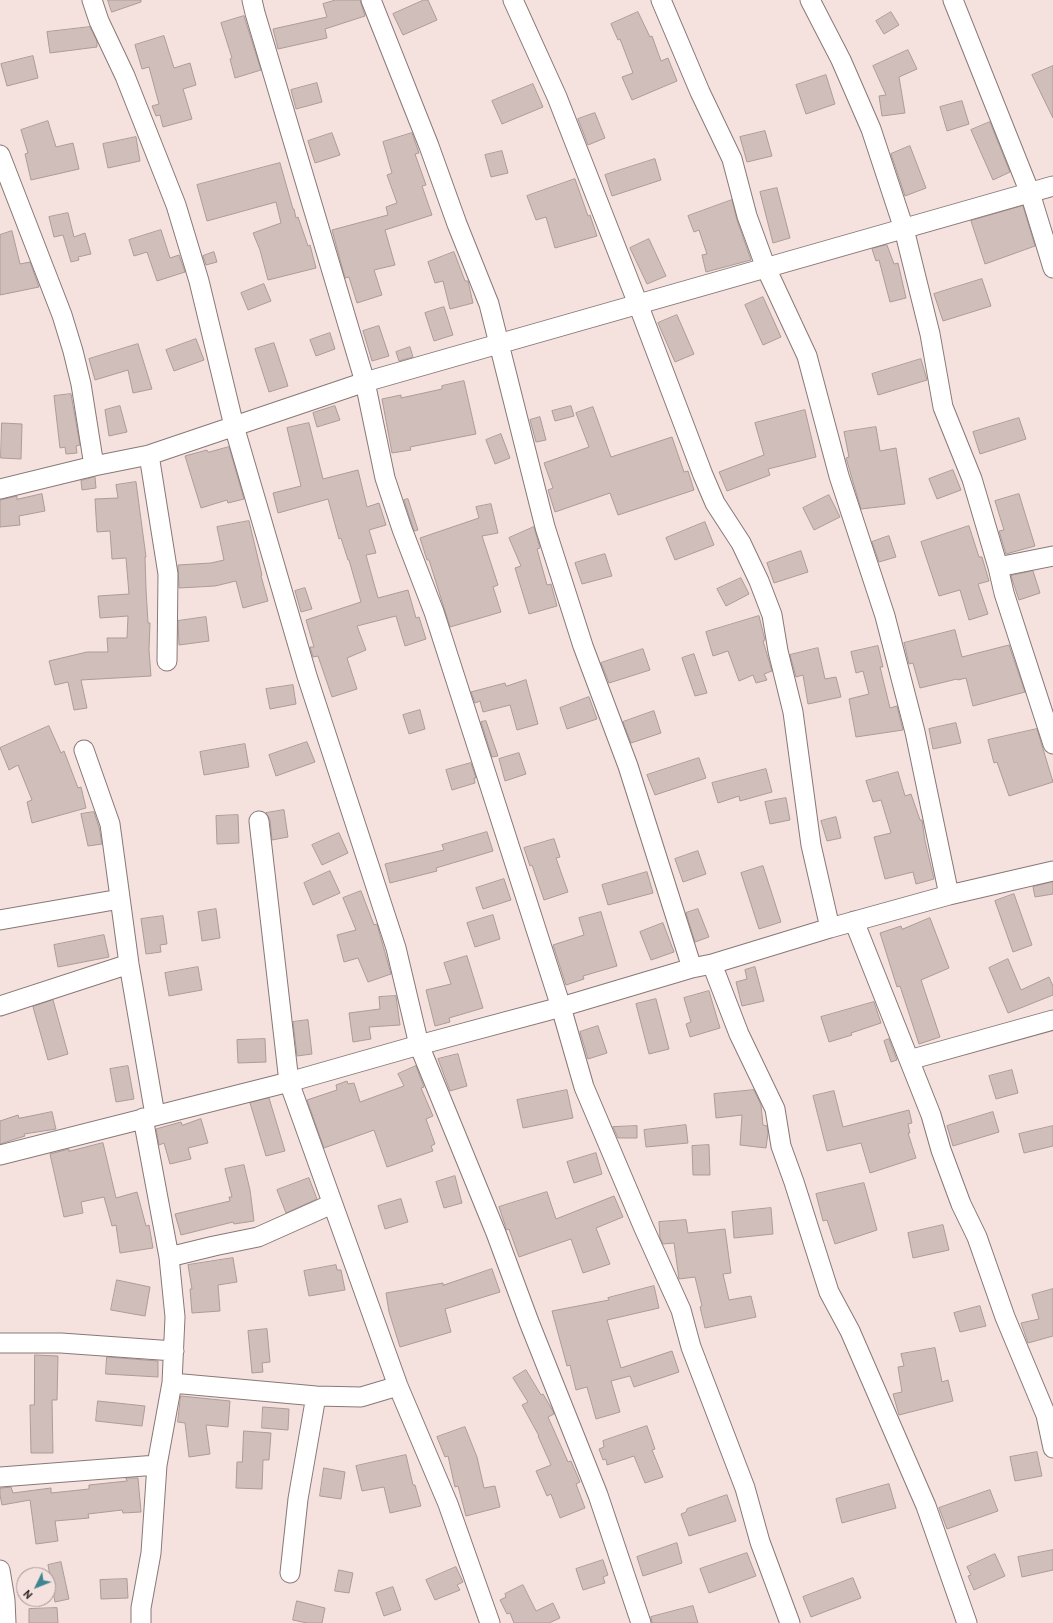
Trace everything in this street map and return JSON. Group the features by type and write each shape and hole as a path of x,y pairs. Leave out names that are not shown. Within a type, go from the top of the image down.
{"street":[{"path":"92,0 99,21 125,76 176,205 199,281 234,426 306,676 396,948 419,1044 496,1233 529,1322 598,1495 641,1623"},
{"path":"252,0 254,13 365,382 385,478 402,529 434,612 561,1007 584,1087 643,1226 681,1310 691,1347 745,1488 760,1542 790,1623"},
{"path":"371,0 429,146 457,224 489,304 545,527 583,646 628,766 692,968"},
{"path":"513,0 557,97 703,475 715,503 741,543 759,581 772,615 778,650 793,712 811,845 830,928"},
{"path":"661,0 700,92 732,159 747,216 766,268 807,356 839,476 885,616 914,732 948,895"},
{"path":"810,0 841,60 871,129 904,229 930,334 943,407 972,479 998,567 1004,594 1053,744"},
{"path":"953,0 1030,193 1053,268"},
{"path":"0,155 62,315 73,351 81,384 94,466"},
{"path":"0,489 94,466 149,455 365,382 1053,186"},
{"path":"149,455 168,574 167,661"},
{"path":"998,567 1053,556"},
{"path":"84,750 110,824 169,1257 175,1317 172,1383 157,1465 151,1553 141,1608 141,1623"},
{"path":"260,820 289,1082 398,1386 448,1504 490,1623"},
{"path":"0,1155 289,1082 419,1044 561,1007 948,895 1053,871"},
{"path":"0,920 120,900"},
{"path":"854,921 931,1115 941,1150 961,1204 977,1237 1005,1317 1046,1415 1053,1448"},
{"path":"0,1006 128,964"},
{"path":"712,964 739,1034 775,1110 781,1146 829,1292 850,1331 926,1506 967,1623"},
{"path":"909,1060 1053,1020"},
{"path":"169,1257 258,1237 332,1204"},
{"path":"0,1343 61,1343 174,1351"},
{"path":"172,1383 316,1396 361,1397 398,1386"},
{"path":"290,1573 298,1499 316,1396"},
{"path":"0,1477 157,1465"},
{"path":"0,1570 5,1600 6,1623"}],"building":[{"path":"108,0 141,0 141,2 112,12"},
{"path":"336,0 360,0 365,16 325,29 327,38 278,49 273,29 327,17 323,4"},
{"path":"424,0 428,0 437,20 403,35 393,14"},
{"path":"638,12 650,37 652,36 661,61 668,58 677,81 632,100 622,77 633,73 620,39 618,40 611,24"},
{"path":"891,12 899,25 884,34 876,21"},
{"path":"244,16 261,70 235,78 230,59 232,58 221,23"},
{"path":"90,27 97,41 97,47 50,53 47,32"},
{"path":"164,36 174,68 190,63 196,85 183,89 192,119 163,127 160,115 156,116 152,106 159,104 149,67 142,69 135,45"},
{"path":"908,50 917,69 899,77 905,113 882,116 879,96 886,95 873,66"},
{"path":"33,56 38,78 7,86 1,64"},
{"path":"1053,66 1053,118 1032,75"},
{"path":"826,75 835,104 806,114 796,85"},
{"path":"317,83 322,102 296,109 291,90"},
{"path":"533,84 543,107 502,124 492,101"},
{"path":"962,101 969,124 947,131 940,107"},
{"path":"595,113 605,138 588,145 578,119"},
{"path":"48,121 56,147 73,143 79,169 31,180 25,154 28,153 21,130"},
{"path":"990,122 1010,172 993,180 971,130"},
{"path":"765,131 772,156 747,162 740,137"},
{"path":"332,133 340,155 315,163 308,141"},
{"path":"412,133 419,153 415,154 426,185 422,186 432,215 385,230 395,265 374,270 382,295 357,303 349,277 345,278 332,230 388,215 386,207 397,203 387,175 392,173 383,142"},
{"path":"136,137 140,161 108,168 103,144"},
{"path":"910,146 926,188 905,196 891,154"},
{"path":"502,151 508,173 491,177 485,155"},
{"path":"655,159 661,180 612,196 605,175"},
{"path":"280,163 296,218 298,217 308,246 310,245 316,268 268,280 260,250 253,233 281,223 276,202 207,221 197,185"},
{"path":"575,179 597,236 555,248 546,217 536,220 527,196"},
{"path":"777,188 790,238 773,243 760,192"},
{"path":"732,200 737,220 751,260 706,272 702,255 707,254 699,230 694,232 688,216"},
{"path":"1023,206 1035,246 985,264 971,221"},
{"path":"68,213 74,237 85,233 91,254 78,257 79,260 71,262 63,235 54,237 49,217"},
{"path":"161,230 170,258 179,255 185,272 157,281 147,252 134,256 129,240"},
{"path":"12,231 20,264 30,262 39,287 0,295 0,235"},
{"path":"649,239 666,276 647,284 630,248"},
{"path":"887,245 894,264 898,263 906,298 890,302 879,260 876,261 872,249"},
{"path":"214,252 217,262 206,265 203,256"},
{"path":"454,252 465,281 468,281 473,303 450,309 443,281 435,283 428,262"},
{"path":"982,279 991,306 943,321 934,294"},
{"path":"264,284 271,301 248,310 241,293"},
{"path":"763,297 781,337 763,345 745,305"},
{"path":"444,307 453,335 434,341 425,313"},
{"path":"677,315 694,354 675,362 658,323"},
{"path":"379,326 389,356 372,361 363,331"},
{"path":"330,333 335,349 316,356 310,340"},
{"path":"196,339 204,360 174,371 166,350"},
{"path":"274,343 288,386 269,392 255,349"},
{"path":"138,344 152,389 133,393 128,370 95,380 89,359"},
{"path":"410,347 413,357 399,361 396,352"},
{"path":"921,359 927,380 878,395 872,374"},
{"path":"464,381 476,434 410,447 411,450 392,453 382,399 401,395 401,398 442,389 442,386"},
{"path":"71,394 80,445 76,446 77,453 66,454 65,447 60,448 54,396"},
{"path":"120,406 127,432 109,436 105,410"},
{"path":"335,406 340,420 317,427 313,413"},
{"path":"571,406 574,416 555,421 552,411"},
{"path":"593,407 611,457 672,437 684,472 688,471 694,490 618,515 610,493 555,512 548,490 553,488 544,463 589,447 576,413"},
{"path":"805,410 816,457 768,469 770,475 727,491 719,472 764,455 755,423"},
{"path":"540,417 546,440 536,442 530,420"},
{"path":"1019,418 1026,439 980,454 973,432"},
{"path":"2,423 22,424 21,459 1,458"},
{"path":"309,423 323,479 358,470 367,507 379,503 386,525 369,530 376,553 366,555 378,598 408,590 416,618 419,617 426,639 405,646 396,616 357,626 366,650 347,658 357,689 332,697 318,656 313,657 310,647 314,647 306,620 361,602 349,560 341,538 339,539 328,499 278,513 273,493 301,486 287,428"},
{"path":"876,427 880,451 896,448 905,504 861,509 846,458 849,457 844,432"},
{"path":"501,434 510,458 495,464 486,440"},
{"path":"229,447 244,499 228,503 227,500 201,508 185,456 207,450 208,452"},
{"path":"953,470 961,490 937,499 929,479"},
{"path":"95,477 96,488 82,490 81,481"},
{"path":"136,482 146,557 146,589 148,623 150,623 149,650 151,676 81,680 87,708 74,710 68,682 55,685 49,661 87,652 108,652 107,638 127,638 128,616 100,618 98,596 129,594 126,558 112,559 110,531 97,532 95,499 118,498 116,485"},
{"path":"42,494 45,511 19,516 20,525 0,527 0,500 17,496 17,499"},
{"path":"1019,494 1035,546 1006,554 999,531 1004,530 995,501"},
{"path":"829,495 840,517 814,530 803,508"},
{"path":"408,499 418,530 414,531 404,500"},
{"path":"491,504 498,533 482,536 498,585 493,587 501,612 450,627 429,560 427,560 420,538 479,518 476,507"},
{"path":"249,521 268,601 243,608 236,581 215,586 179,588 178,565 211,563 224,560 217,527"},
{"path":"705,522 714,545 675,560 666,538"},
{"path":"969,526 979,557 982,557 989,581 978,584 988,614 969,620 960,590 939,596 921,542"},
{"path":"534,527 540,548 537,549 547,585 551,584 557,606 529,614 515,568 521,566 509,538"},
{"path":"889,536 896,557 879,562 872,542"},
{"path":"801,551 808,572 774,583 767,563"},
{"path":"605,554 612,576 582,584 575,563"},
{"path":"1033,571 1040,593 1019,600 1011,576"},
{"path":"741,578 749,594 726,606 717,589"},
{"path":"305,588 312,609 301,612 295,591"},
{"path":"759,616 765,640 763,641 772,671 764,674 767,680 756,683 753,675 739,681 728,651 713,656 706,632"},
{"path":"206,617 209,641 179,645 178,621"},
{"path":"955,630 962,657 1009,645 1025,692 973,706 966,678 920,688 913,663 909,664 904,643"},
{"path":"878,646 883,667 880,667 890,708 897,706 903,730 856,737 849,699 869,694 863,671 856,673 851,652"},
{"path":"818,648 825,679 836,677 841,697 808,704 803,675 796,677 790,655"},
{"path":"643,649 650,670 609,683 601,663"},
{"path":"694,654 707,693 695,696 682,658"},
{"path":"526,680 538,724 517,730 510,705 483,712 480,701 475,703 471,692 505,683 506,686"},
{"path":"293,685 296,704 270,709 266,689"},
{"path":"589,697 597,719 567,729 560,708"},
{"path":"420,710 425,729 409,734 403,715"},
{"path":"654,711 661,733 631,743 623,722"},
{"path":"486,721 498,756 492,757 481,722"},
{"path":"956,723 961,743 933,749 929,729"},
{"path":"49,726 61,753 64,751 78,788 81,787 86,808 32,823 27,802 32,800 18,765 9,770 0,748"},
{"path":"1037,729 1053,782 1009,796 997,762 994,763 988,740"},
{"path":"307,742 315,762 276,776 269,755"},
{"path":"245,744 249,767 204,775 200,752"},
{"path":"519,753 526,774 505,781 499,759"},
{"path":"699,758 706,778 655,795 647,775"},
{"path":"471,763 476,778 474,778 475,783 452,790 446,770"},
{"path":"766,769 772,792 740,801 739,796 718,803 712,783"},
{"path":"898,772 905,796 911,794 920,820 922,820 925,841 934,879 916,884 913,872 885,879 874,837 891,833 881,800 873,802 866,781"},
{"path":"786,798 790,820 770,824 765,802"},
{"path":"284,810 288,837 272,840 270,820 266,813"},
{"path":"94,812 99,827 102,844 88,846 81,814"},
{"path":"238,815 239,843 217,844 216,816"},
{"path":"836,817 841,838 827,841 821,821"},
{"path":"487,832 493,851 436,868 437,871 390,883 385,864 444,850 442,845"},
{"path":"339,833 348,853 322,865 312,845"},
{"path":"554,839 560,857 556,858 568,892 544,900 532,865 530,866 524,848"},
{"path":"698,851 706,874 683,882 675,859"},
{"path":"763,866 781,922 759,929 741,873"},
{"path":"330,871 340,893 313,905 304,883"},
{"path":"647,872 653,893 608,905 602,885"},
{"path":"504,879 511,900 483,909 476,888"},
{"path":"1053,882 1053,894 1035,897 1033,887"},
{"path":"361,891 374,925 377,924 391,974 368,982 358,958 344,962 337,935 356,930 343,898"},
{"path":"1014,894 1032,945 1013,952 995,901"},
{"path":"216,909 220,938 202,941 198,912"},
{"path":"698,909 709,937 695,942 686,913"},
{"path":"601,912 617,966 583,976 584,979 566,985 553,945 584,935 579,918"},
{"path":"493,915 500,939 475,947 467,923"},
{"path":"163,916 167,944 160,945 161,952 146,954 141,919"},
{"path":"930,918 949,968 921,980 940,1037 919,1044 900,986 897,987 880,933 901,926 902,929"},
{"path":"663,923 674,952 651,960 640,932"},
{"path":"104,935 109,957 58,967 54,945"},
{"path":"467,956 483,1008 449,1018 450,1022 435,1026 426,990 451,984 444,963"},
{"path":"1008,959 1021,990 1049,977 1053,986 1053,995 1008,1013 989,968"},
{"path":"198,967 202,990 169,996 165,973"},
{"path":"755,967 764,1001 742,1006 736,982 747,979 745,970"},
{"path":"709,991 720,1028 690,1037 686,1024 691,1022 684,998"},
{"path":"396,996 400,1025 369,1027 371,1039 353,1042 349,1013 380,1009 379,997"},
{"path":"656,999 669,1049 649,1054 636,1004"},
{"path":"53,1000 68,1054 48,1060 33,1007"},
{"path":"874,1002 881,1023 851,1033 852,1035 829,1042 821,1017"},
{"path":"308,1020 312,1054 297,1056 293,1022"},
{"path":"598,1026 607,1053 588,1059 580,1032"},
{"path":"265,1039 266,1062 238,1063 237,1040"},
{"path":"889,1039 897,1060 891,1062 884,1041"},
{"path":"458,1054 467,1086 450,1091 438,1059"},
{"path":"128,1066 134,1099 116,1102 110,1069"},
{"path":"416,1066 424,1087 421,1088 433,1116 426,1119 435,1144 431,1146 433,1151 387,1167 374,1130 324,1148 307,1100 337,1090 336,1085 347,1081 348,1084 354,1083 360,1102 404,1086 398,1074"},
{"path":"1012,1070 1018,1093 996,1099 989,1076"},
{"path":"567,1090 573,1118 523,1128 517,1100"},
{"path":"754,1090 761,1105 763,1125 767,1126 768,1133 766,1148 740,1145 742,1115 716,1118 714,1094"},
{"path":"834,1091 843,1127 909,1110 912,1123 908,1124 910,1133 908,1133 916,1158 870,1173 861,1143 827,1151 813,1096"},
{"path":"269,1098 285,1151 266,1156 250,1103"},
{"path":"52,1112 56,1129 24,1134 25,1136 0,1144 0,1121 18,1115 19,1118"},
{"path":"993,1112 999,1132 953,1146 947,1126"},
{"path":"201,1119 208,1143 188,1148 191,1159 170,1164 164,1143 159,1145 156,1129 181,1122 182,1125"},
{"path":"686,1125 688,1143 646,1147 644,1130"},
{"path":"637,1126 637,1138 618,1138 613,1127"},
{"path":"1053,1126 1053,1146 1024,1153 1019,1134"},
{"path":"103,1143 116,1198 137,1192 146,1226 149,1225 153,1248 120,1253 116,1225 112,1226 104,1197 81,1202 83,1213 64,1217 50,1154"},
{"path":"709,1145 710,1175 693,1175 692,1146"},
{"path":"596,1153 602,1174 574,1183 567,1162"},
{"path":"244,1165 250,1190 254,1221 234,1224 233,1222 181,1235 175,1214 230,1201 229,1197 232,1197 225,1169"},
{"path":"455,1176 462,1203 444,1208 436,1182"},
{"path":"309,1178 317,1199 286,1213 277,1190"},
{"path":"864,1183 877,1230 835,1244 827,1220 823,1221 816,1194"},
{"path":"547,1192 556,1219 614,1196 623,1217 596,1228 610,1264 583,1273 571,1239 519,1257 509,1229 506,1230 499,1207"},
{"path":"401,1199 408,1222 385,1229 378,1206"},
{"path":"771,1208 773,1234 734,1238 732,1212"},
{"path":"686,1220 688,1233 725,1229 731,1273 723,1274 729,1300 751,1296 756,1317 705,1328 700,1307 702,1306 695,1277 679,1279 674,1243 663,1244 660,1238 659,1222"},
{"path":"943,1225 949,1250 913,1258 908,1233"},
{"path":"233,1258 237,1282 218,1285 220,1311 192,1313 190,1289 192,1289 188,1265"},
{"path":"336,1265 337,1270 341,1270 345,1290 309,1296 304,1271"},
{"path":"492,1269 500,1292 445,1309 451,1332 400,1347 389,1312 386,1293 443,1283 443,1285"},
{"path":"117,1280 150,1287 145,1316 111,1310"},
{"path":"654,1286 659,1308 607,1320 621,1368 672,1351 679,1372 634,1387 630,1376 611,1381 620,1412 596,1419 587,1387 576,1390 570,1365 567,1366 552,1311 609,1300 608,1298"},
{"path":"1053,1289 1053,1336 1028,1343 1021,1323 1039,1319 1032,1295"},
{"path":"980,1306 986,1326 960,1332 954,1313"},
{"path":"267,1329 270,1362 262,1363 263,1372 252,1373 248,1331"},
{"path":"935,1348 942,1382 948,1380 953,1401 899,1415 893,1394 902,1392 898,1367 904,1366 901,1354"},
{"path":"35,1355 58,1356 57,1400 52,1400 53,1453 31,1453 30,1405 34,1405"},
{"path":"107,1357 158,1361 158,1377 106,1374"},
{"path":"526,1370 541,1395 543,1394 553,1411 554,1414 548,1417 568,1462 571,1461 580,1482 576,1484 585,1508 560,1518 551,1494 547,1496 536,1471 551,1465 539,1436 522,1405 528,1402 513,1378"},
{"path":"181,1396 230,1401 228,1427 206,1425 210,1454 189,1457 185,1423 178,1422"},
{"path":"98,1401 145,1406 142,1426 96,1421"},
{"path":"263,1407 289,1409 288,1430 262,1428"},
{"path":"647,1426 655,1449 652,1450 663,1477 645,1483 634,1456 607,1465 606,1459 603,1460 599,1449 604,1447 603,1441"},
{"path":"465,1427 477,1457 484,1488 495,1486 500,1507 466,1516 458,1486 455,1487 448,1456 445,1457 437,1437"},
{"path":"244,1431 271,1433 269,1460 263,1460 262,1489 236,1488 237,1462 242,1462"},
{"path":"1037,1452 1042,1476 1015,1481 1010,1457"},
{"path":"406,1455 413,1485 415,1485 421,1506 390,1513 384,1487 362,1491 356,1466"},
{"path":"324,1468 345,1472 341,1499 320,1496"},
{"path":"126,1478 138,1478 141,1512 123,1513 122,1510 88,1514 89,1518 55,1521 58,1541 36,1544 30,1500 2,1505 0,1495 0,1488 11,1487 13,1493 51,1488 51,1493 89,1489 89,1485 127,1481"},
{"path":"889,1484 896,1508 842,1523 836,1499"},
{"path":"990,1490 998,1511 947,1529 939,1508"},
{"path":"727,1495 736,1521 689,1536 681,1514 686,1512 687,1509"},
{"path":"677,1543 682,1563 643,1576 637,1557"},
{"path":"1053,1550 1053,1570 1022,1577 1018,1557"},
{"path":"747,1553 756,1576 709,1593 700,1569"},
{"path":"995,1554 1005,1576 974,1590 968,1576 971,1575 967,1567"},
{"path":"603,1560 608,1575 603,1577 605,1583 583,1590 576,1569"},
{"path":"61,1562 69,1599 56,1602 56,1567 48,1567 48,1565"},
{"path":"456,1567 463,1582 457,1585 460,1590 435,1600 426,1580"},
{"path":"339,1570 353,1573 349,1593 335,1591"},
{"path":"853,1578 861,1598 811,1617 803,1597"},
{"path":"127,1579 128,1598 101,1599 100,1580"},
{"path":"523,1585 536,1611 553,1603 560,1618 549,1623 514,1623 510,1613 507,1614 500,1600 506,1597 505,1594"},
{"path":"393,1587 401,1610 384,1616 376,1593"},
{"path":"297,1601 325,1608 322,1623 307,1623 293,1620"},
{"path":"693,1606 698,1623 652,1623 651,1617"},
{"path":"57,1608 58,1623 29,1623 29,1609"}]}
